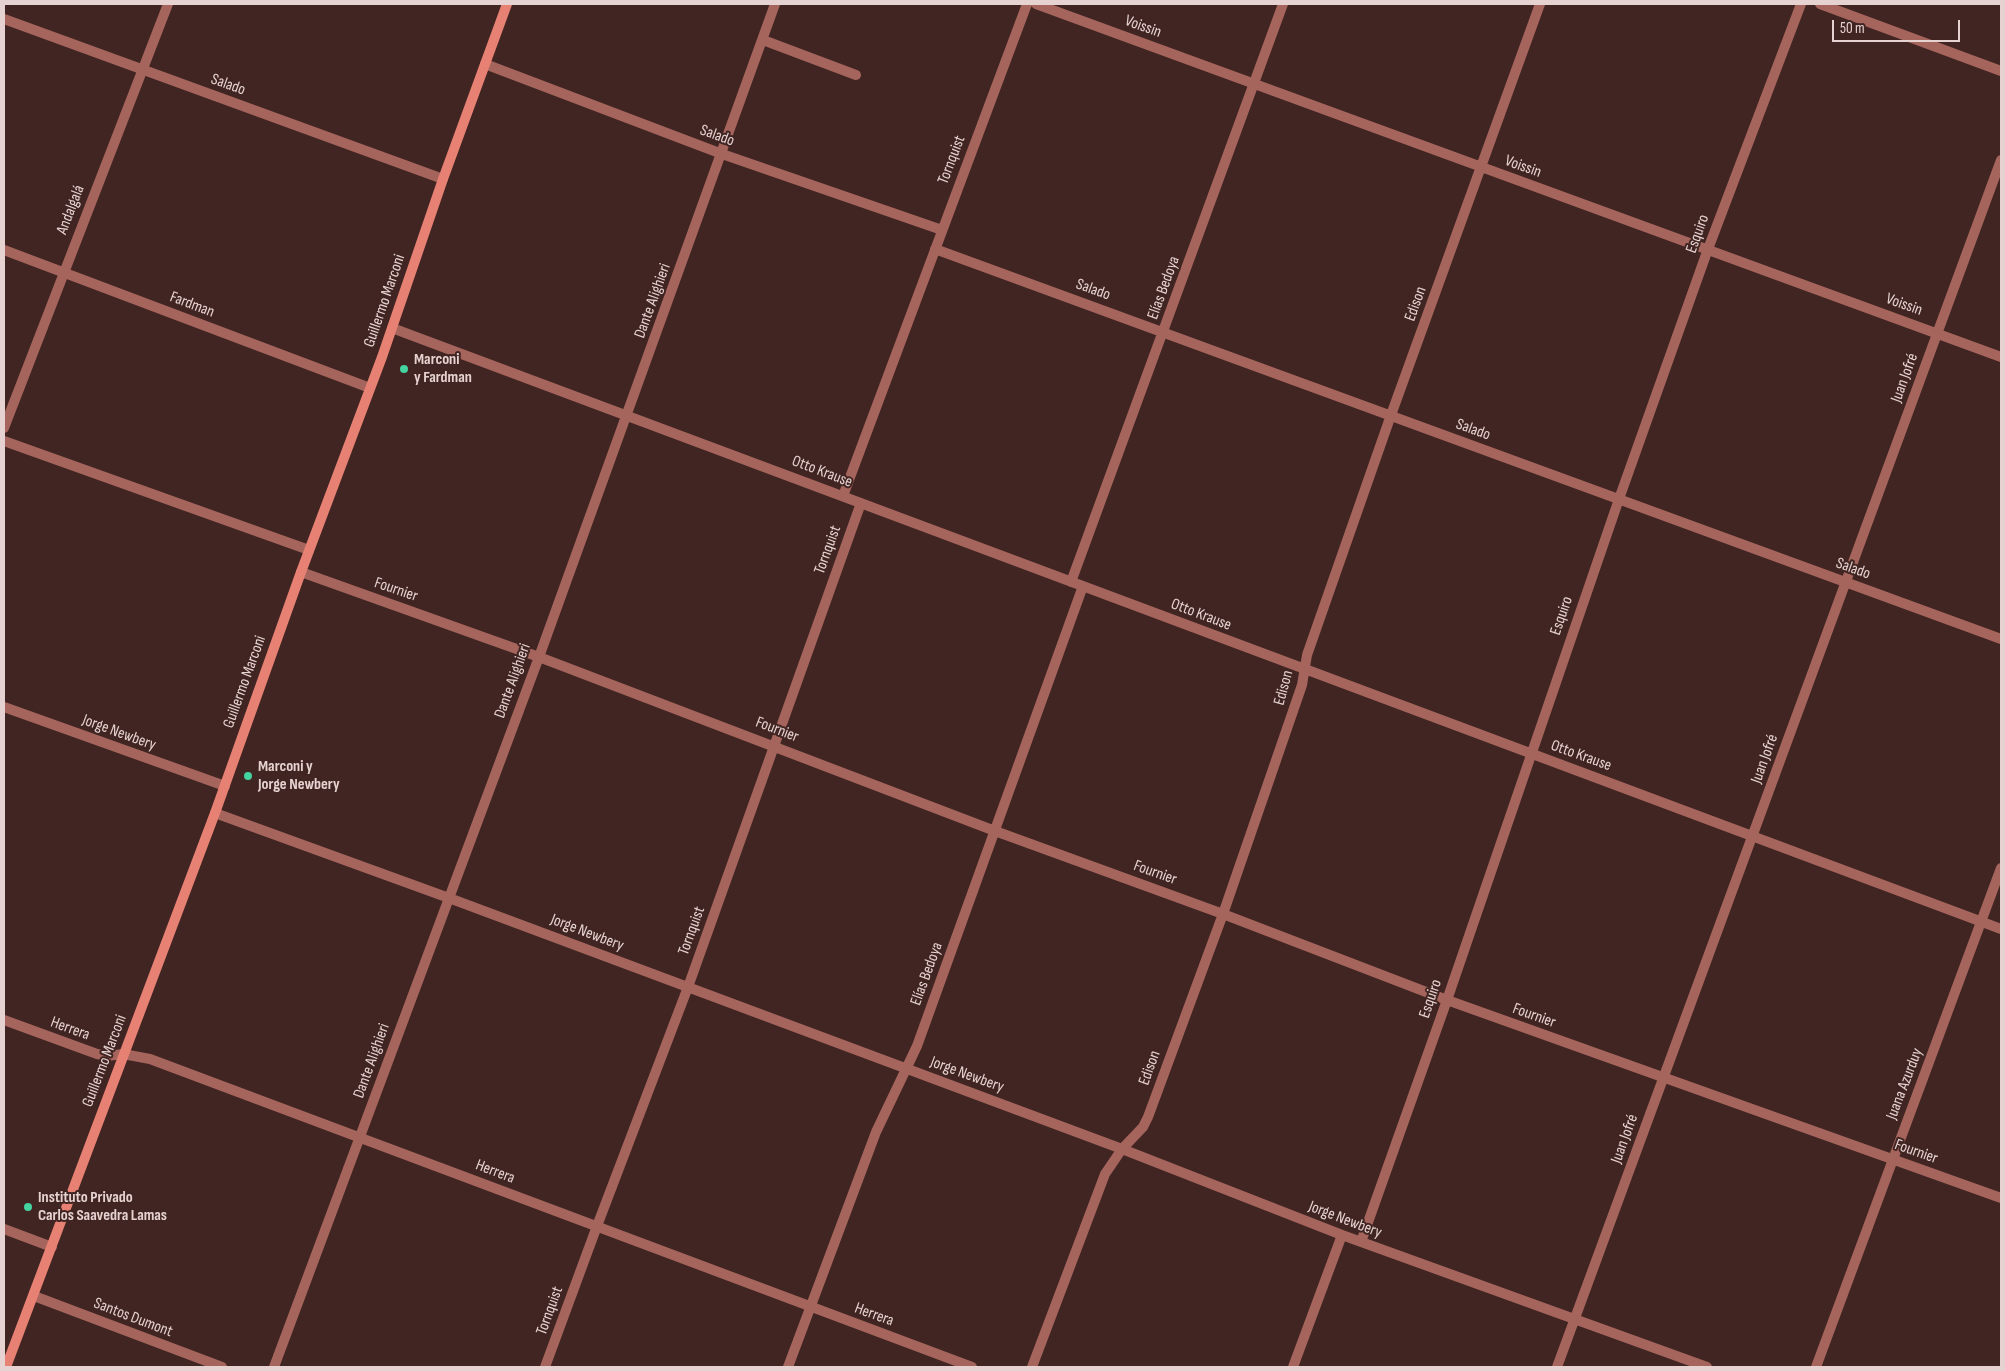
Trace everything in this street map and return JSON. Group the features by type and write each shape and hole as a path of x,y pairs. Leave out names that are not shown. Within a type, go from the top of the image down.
{"street":[{"name":"Andalgalá","path":"4,428 168,4"},
{"name":"Guillermo Marconi","path":"6,1367 225,786 300,572 392,328 443,179 507,4"},
{"name":"Dante Alighieri","path":"274,1367 539,657 775,4"},
{"name":"Tornquist","path":"843,496 1027,4"},
{"name":"Voissin","path":"1036,4 2001,357"},
{"name":"Elías Bedoya","path":"1071,582 1283,4"},
{"name":"Edison","path":"1032,1367 1105,1174 1122,1149 1143,1127 1148,1117 1223,914 1302,686 1307,655 1391,415 1540,4"},
{"name":"Esquiro","path":"1361,1242 1447,1000 1530,753 1619,499 1708,249 1801,4"},
{"path":"1820,4 2001,71"},
{"name":"Salado","path":"4,19 443,179"},
{"path":"763,40 856,76"},
{"name":"Salado","path":"485,64 722,154 942,230"},
{"name":"Juan Jofré","path":"1557,1367 2001,160"},
{"name":"Salado","path":"935,249 2001,639"},
{"name":"Fardman","path":"4,250 370,388"},
{"name":"Otto Krause","path":"392,328 2001,929"},
{"path":"4,441 309,550"},
{"name":"Tornquist","path":"545,1367 688,987 860,503"},
{"name":"Fournier","path":"300,572 539,657 774,745 995,831 1223,914 1447,1000 2001,1198"},
{"name":"Elías Bedoya","path":"788,1367 876,1132 920,1037 1083,586"},
{"name":"Jorge Newbery","path":"4,708 225,786"},
{"name":"Jorge Newbery","path":"215,813 906,1068 1122,1149 1342,1235 1707,1367"},
{"name":"Juana Azurduy","path":"1816,1367 2001,868"},
{"name":"Herrera","path":"4,1020 97,1054 107,1056 123,1054 150,1059 597,1226 810,1308 972,1367"},
{"path":"4,1229 52,1247"},
{"path":"1293,1367 1342,1235"},
{"name":"Santos Dumont","path":"34,1296 222,1367"}],"place":[{"name":"Marconi y Fardman","path":"404,369"},
{"name":"Marconi y Jorge Newbery","path":"248,776"},
{"name":"Instituto Privado Carlos Saavedra Lamas","path":"28,1207"}]}
